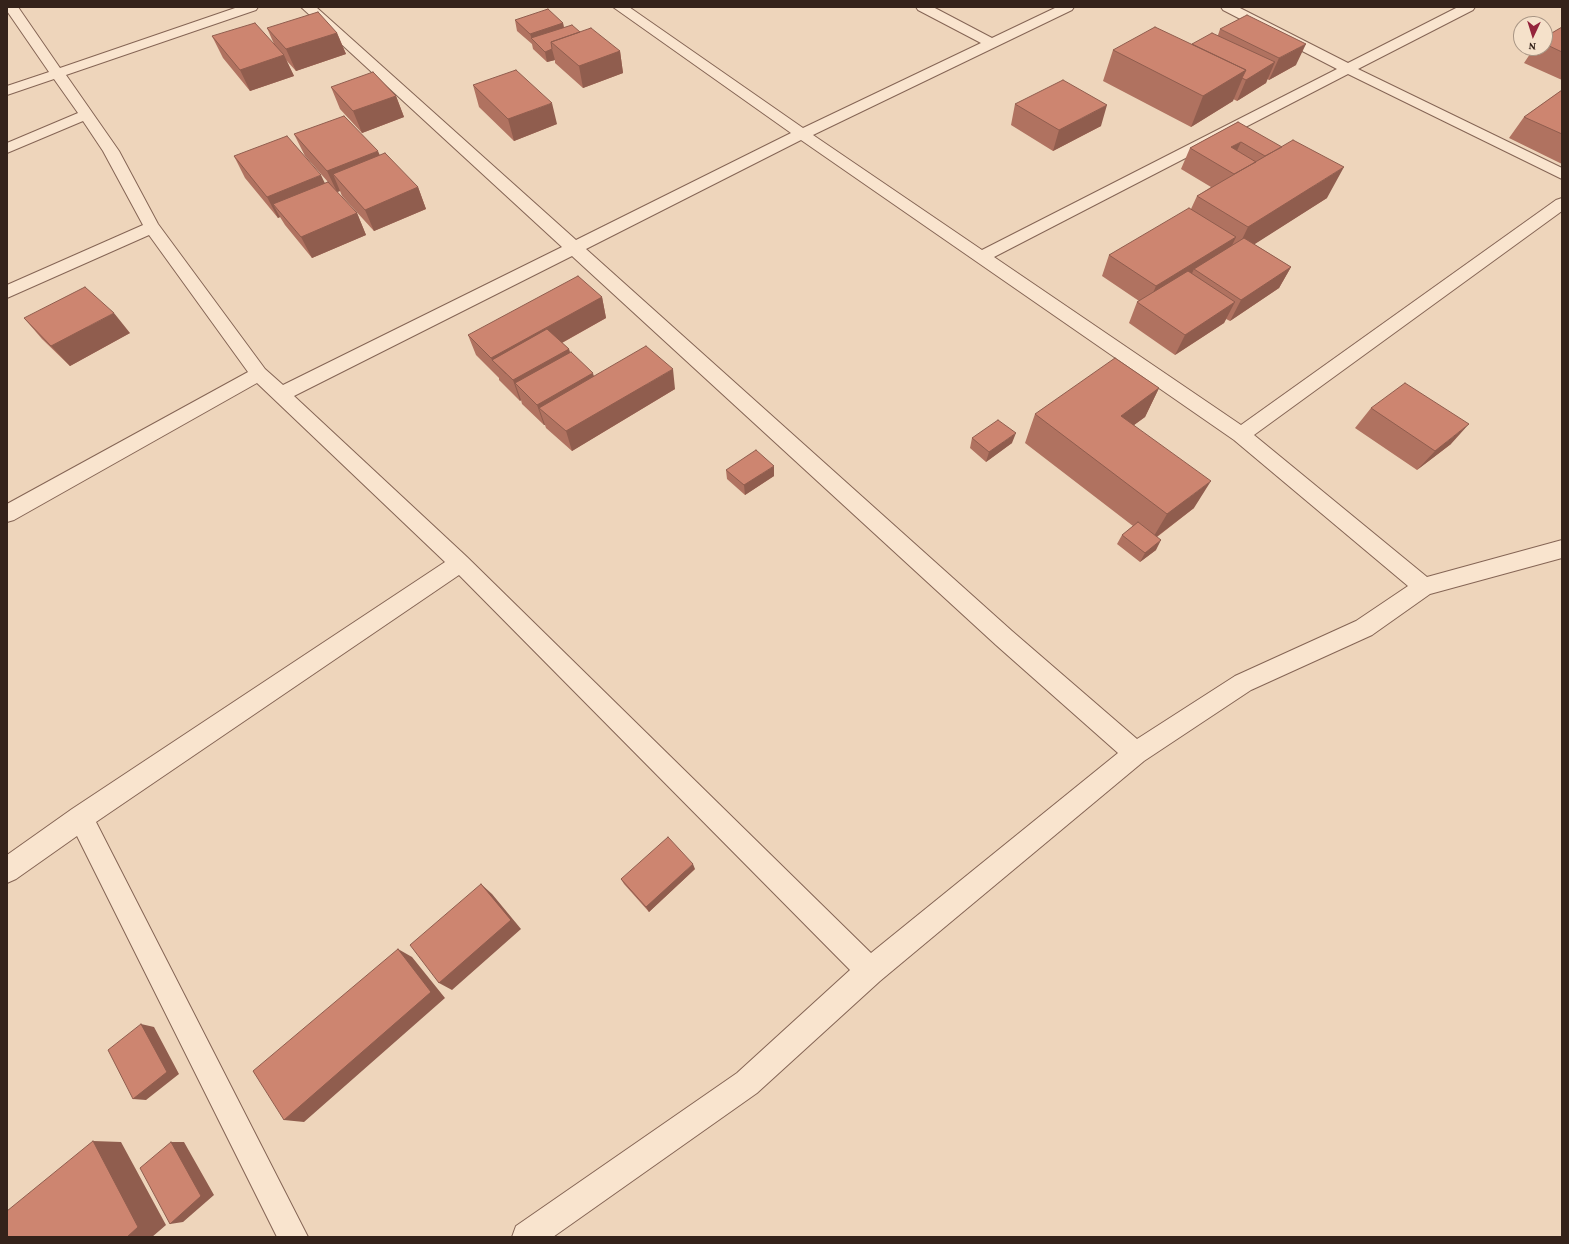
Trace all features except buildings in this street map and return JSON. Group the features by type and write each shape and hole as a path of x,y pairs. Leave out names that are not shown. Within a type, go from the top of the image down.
{"street":[{"path":"11,7 111,152 152,227 259,374 460,563 870,972"},
{"path":"7,91 251,7"},
{"path":"308,7 573,249 1004,638 1136,753"},
{"path":"620,7 802,134 1241,435 1424,587"},
{"path":"923,7 991,43"},
{"path":"280,395 802,134 1067,7"},
{"path":"1228,7 1348,69 1562,174"},
{"path":"981,257 1468,7"},
{"path":"7,148 86,115"},
{"path":"1241,435 1562,202"},
{"path":"7,292 152,227"},
{"path":"7,514 259,374"},
{"path":"527,1237 747,1083 870,972 1136,753 1243,683 1364,628 1424,587 1562,549"},
{"path":"7,870 81,818 460,563"},
{"path":"81,818 293,1237"}]}
